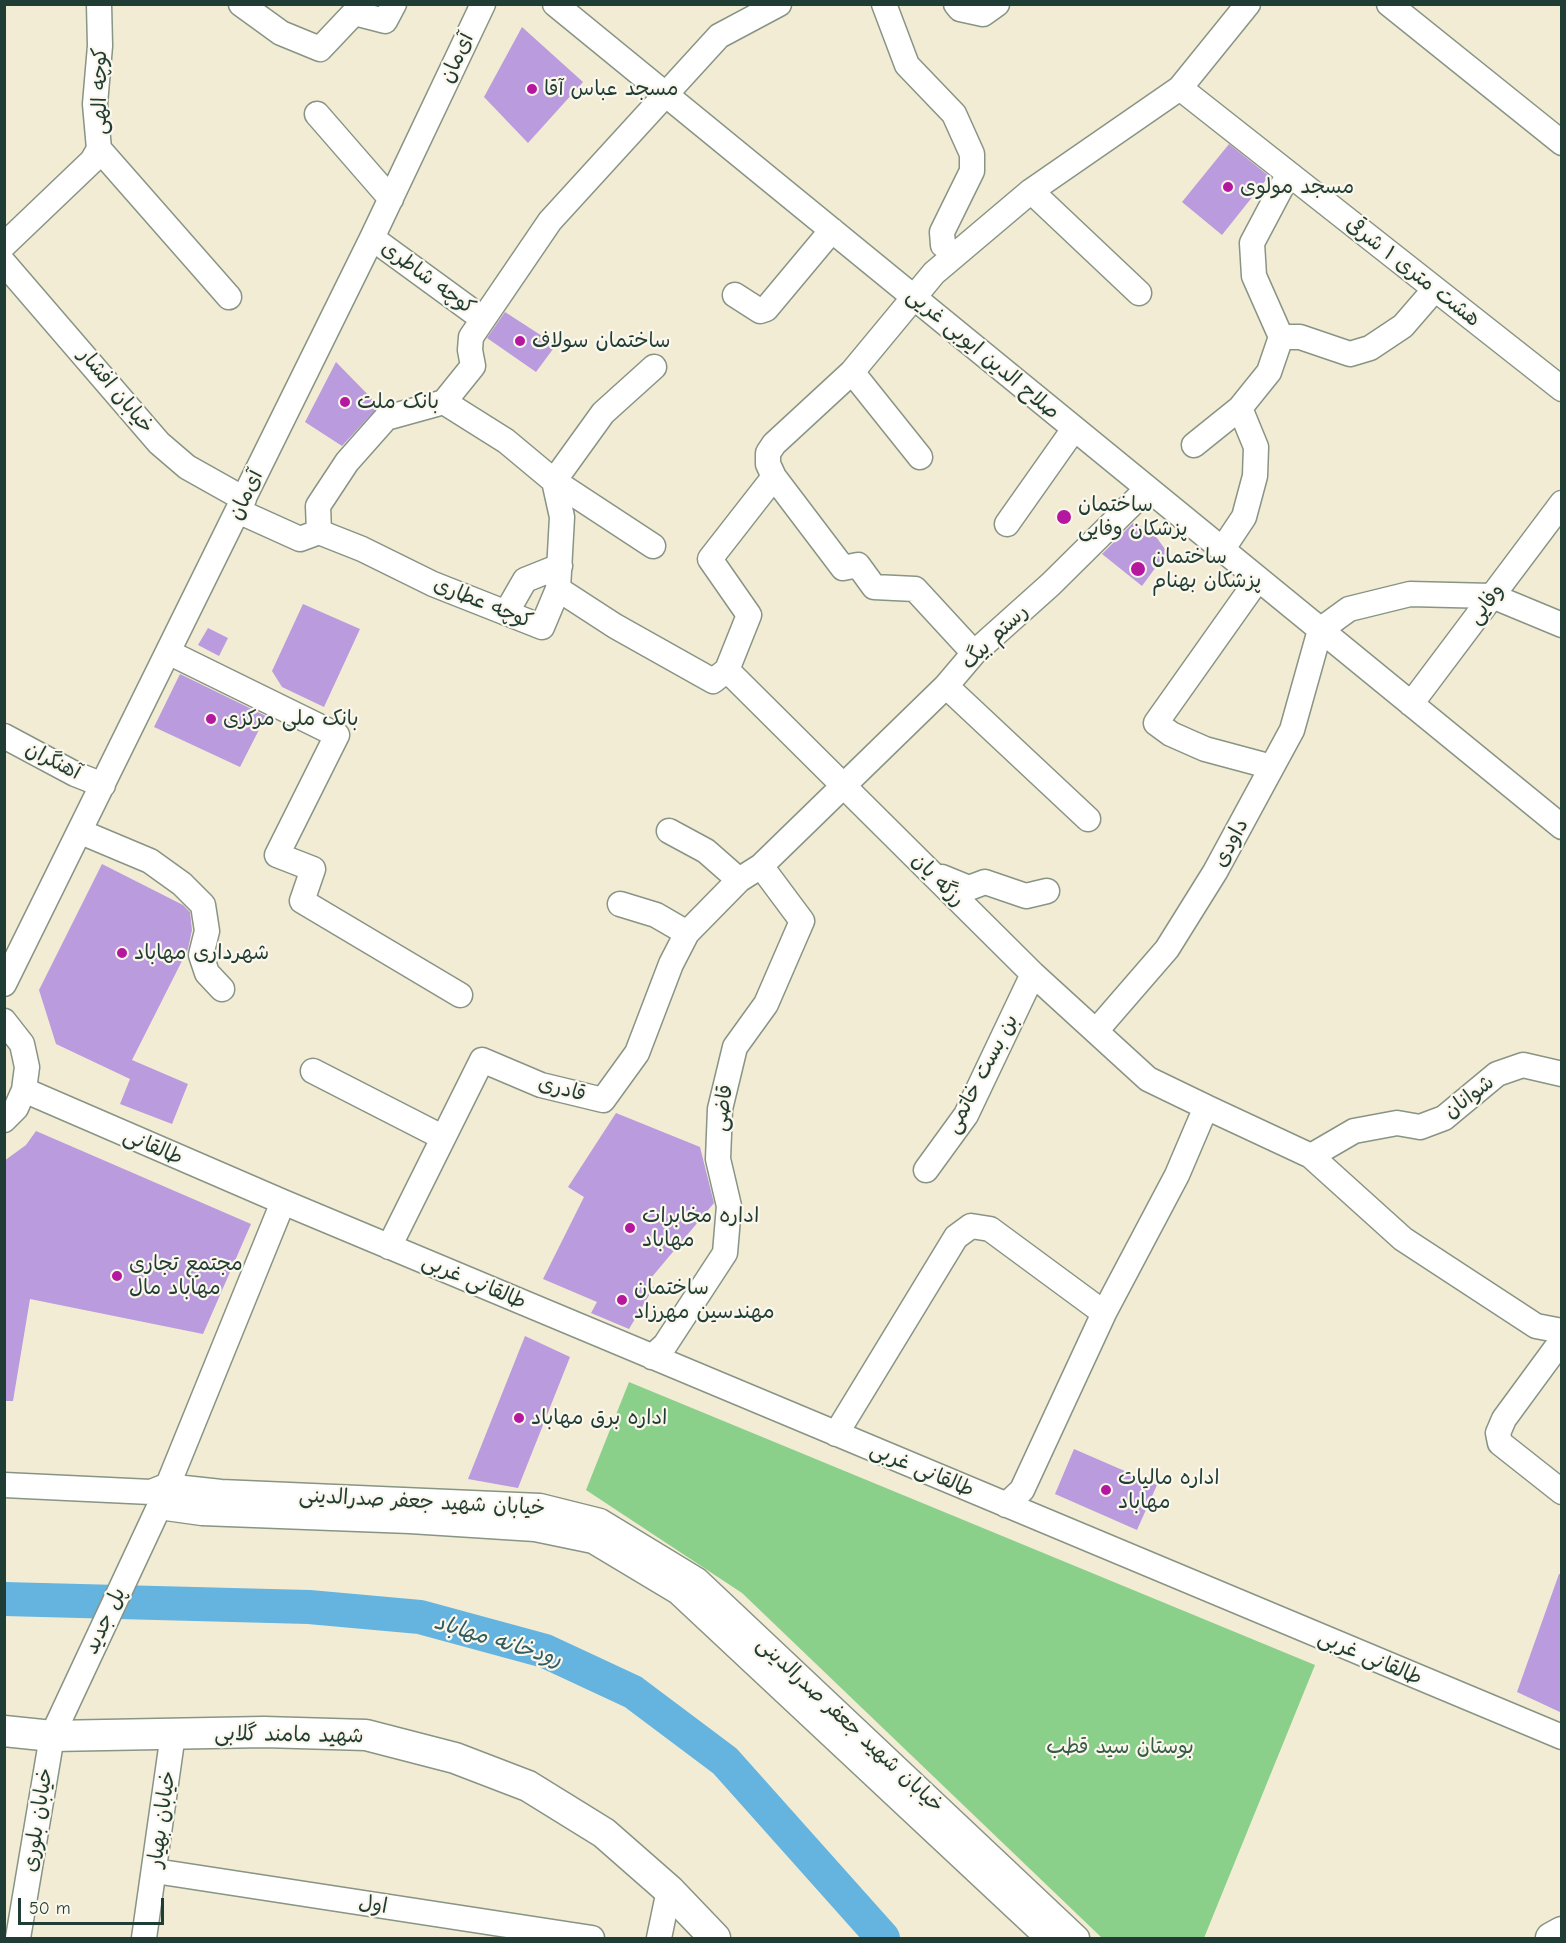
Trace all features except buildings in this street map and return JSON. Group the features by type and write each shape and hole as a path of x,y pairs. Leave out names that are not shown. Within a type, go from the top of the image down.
{"main road":[{"name":"شهید مامند گلابی","path":"4,1731 52,1736 264,1732 366,1735 455,1758 528,1786 604,1833 669,1890 715,1938"},
{"name":"شهید مامند گلابی","path":"4,1746 52,1736"},
{"path":"1551,1938 1562,1932"}],"street":[{"name":"کوچه الهی","path":"4,245 92,161 99,149 95,104 100,46 99,4"},
{"path":"241,4 281,33 320,49 354,12 385,21 394,4"},
{"name":"آی‌مان","path":"4,984 81,832 372,238 483,4"},
{"name":"صلاح الدین ایوبی غریی","path":"555,4 1562,827"},
{"path":"319,532 318,506 346,462 386,418 444,402 473,366 470,350 471,337 550,221 719,36 779,4"},
{"path":"884,4 907,65 954,114 972,154 972,171 942,232 943,245 954,254"},
{"path":"956,4 960,9 983,14 996,4"},
{"path":"974,653 915,589 874,587 858,565 843,568 774,477 768,465 768,453 774,444 852,372 954,254 1032,191 1180,88 1248,4"},
{"path":"1389,4 1562,143"},
{"name":"هشت متری ۱ شرقی","path":"1180,88 1562,389"},
{"path":"317,114 391,199"},
{"path":"99,149 229,297"},
{"path":"1194,445 1240,408 1269,372 1281,337 1254,276 1252,243 1288,175"},
{"path":"1032,191 1139,293"},
{"path":"735,295 760,311 766,309 832,230"},
{"name":"کوچه شاطری","path":"372,238 483,319"},
{"name":"خیابان افشار","path":"4,263 159,443 187,467 241,505"},
{"path":"1281,337 1300,337 1350,354 1370,348 1403,326 1435,289"},
{"path":"507,613 525,580 559,578 562,517 554,480 603,413 654,367"},
{"path":"852,372 920,457"},
{"path":"444,402 506,441 554,480 653,546"},
{"path":"1222,550 1244,517 1255,476 1256,447 1240,408"},
{"path":"1007,524 1074,429"},
{"path":"727,670 749,615 710,559 774,477"},
{"name":"رستم بیگ","path":"761,866 946,686 974,653 1051,584 1148,489"},
{"name":"وفایی","path":"1411,704 1562,503"},
{"name":"کوچه عطاری","path":"241,505 300,539 319,532 362,549 433,584 542,627 559,578 615,626 713,681 727,670"},
{"path":"1257,579 1156,723 1171,734 1205,749 1272,767"},
{"path":"1320,630 1349,609 1410,594 1492,596 1562,625"},
{"name":"داودی","path":"1096,1031 1167,949 1215,873 1292,730 1320,630"},
{"path":"168,652 337,735 277,855 313,869 302,901 460,995"},
{"name":"رزگه یان","path":"727,670 1033,974 1148,1079 1311,1156 1403,1239 1536,1326 1562,1331"},
{"path":"946,686 1088,819"},
{"name":"آهنگران","path":"4,736 75,774 103,785"},
{"path":"669,831 706,851 738,880"},
{"path":"81,832 150,861 182,884 203,905 207,931 201,955 207,973 222,989"},
{"name":"قادری","path":"389,1247 482,1060 541,1085 603,1100 637,1053 672,964 687,933 738,880 761,866"},
{"name":"قاضی","path":"652,1357 665,1345 725,1253 729,1206 718,1159 720,1109 735,1047 766,1004 802,921 761,866"},
{"path":"929,871 969,888 985,882 1026,896 1047,891"},
{"path":"620,904 656,915 687,933"},
{"name":"بن بست خاتمی","path":"926,1170 966,1115 1033,974"},
{"path":"4,1020 22,1044 27,1067 24,1090 16,1108 4,1120"},
{"name":"شوانان","path":"1311,1156 1354,1131 1397,1123 1420,1126 1444,1118 1497,1074 1523,1065 1562,1074"},
{"path":"313,1071 442,1137"},
{"name":"طالقانی","path":"24,1090 283,1202"},
{"path":"1006,1505 1022,1490 1104,1313 1177,1175 1206,1107"},
{"name":"طالقانی غربی","path":"283,1202 1562,1737"},
{"name":"پل جدید","path":"52,1736 145,1536 159,1495 283,1202"},
{"path":"836,1434 956,1237 971,1226 990,1229 1104,1313"},
{"path":"1562,1340 1504,1419 1498,1433 1500,1443 1562,1492"},
{"name":"خیابان شهید جعفر صدرالدینی","path":"4,1485 159,1495 222,1492 540,1506 600,1521 697,1580 1077,1938"},
{"name":"خیابان شهید جعفر صدرالدینی","path":"159,1495 202,1513 410,1521 535,1529 593,1541 678,1592 1048,1938"},
{"name":"خیابان بهیار","path":"144,1938 173,1734"},
{"name":"خیابان بلوری","path":"18,1938 52,1736"},
{"name":"اول","path":"155,1871 592,1938"},
{"path":"659,1938 669,1890"}],"green space":[{"name":"بوستان سید قطب","path":"629,1382 1315,1665 1204,1938 1102,1938 742,1593 586,1490"}],"waterway":[{"name":"رودخانه مهاباد","path":"4,1599 309,1607 420,1617 545,1651 633,1692 725,1761 883,1938"}],"place":[{"name":"مسجد عباس آقا","path":"532,89"},
{"name":"مسجد مولوی","path":"1228,187"},
{"name":"ساختمان سولاف","path":"520,341"},
{"name":"بانک ملت","path":"345,402"},
{"name":"ساختمان پزشکان وفایی","path":"1064,517"},
{"name":"ساختمان پزشکان بهنام","path":"1138,569"},
{"name":"بانک ملی مرکزی","path":"211,719"},
{"name":"شهرداری مهاباد","path":"122,953"},
{"name":"اداره مخابرات مهاباد","path":"630,1228"},
{"name":"مجتمع تجاری مهاباد مال","path":"117,1276"},
{"name":"ساختمان مهندسین مهرزاد","path":"622,1300"},
{"name":"اداره برق مهاباد","path":"519,1418"},
{"name":"اداره مالیات مهاباد","path":"1106,1490"}]}
